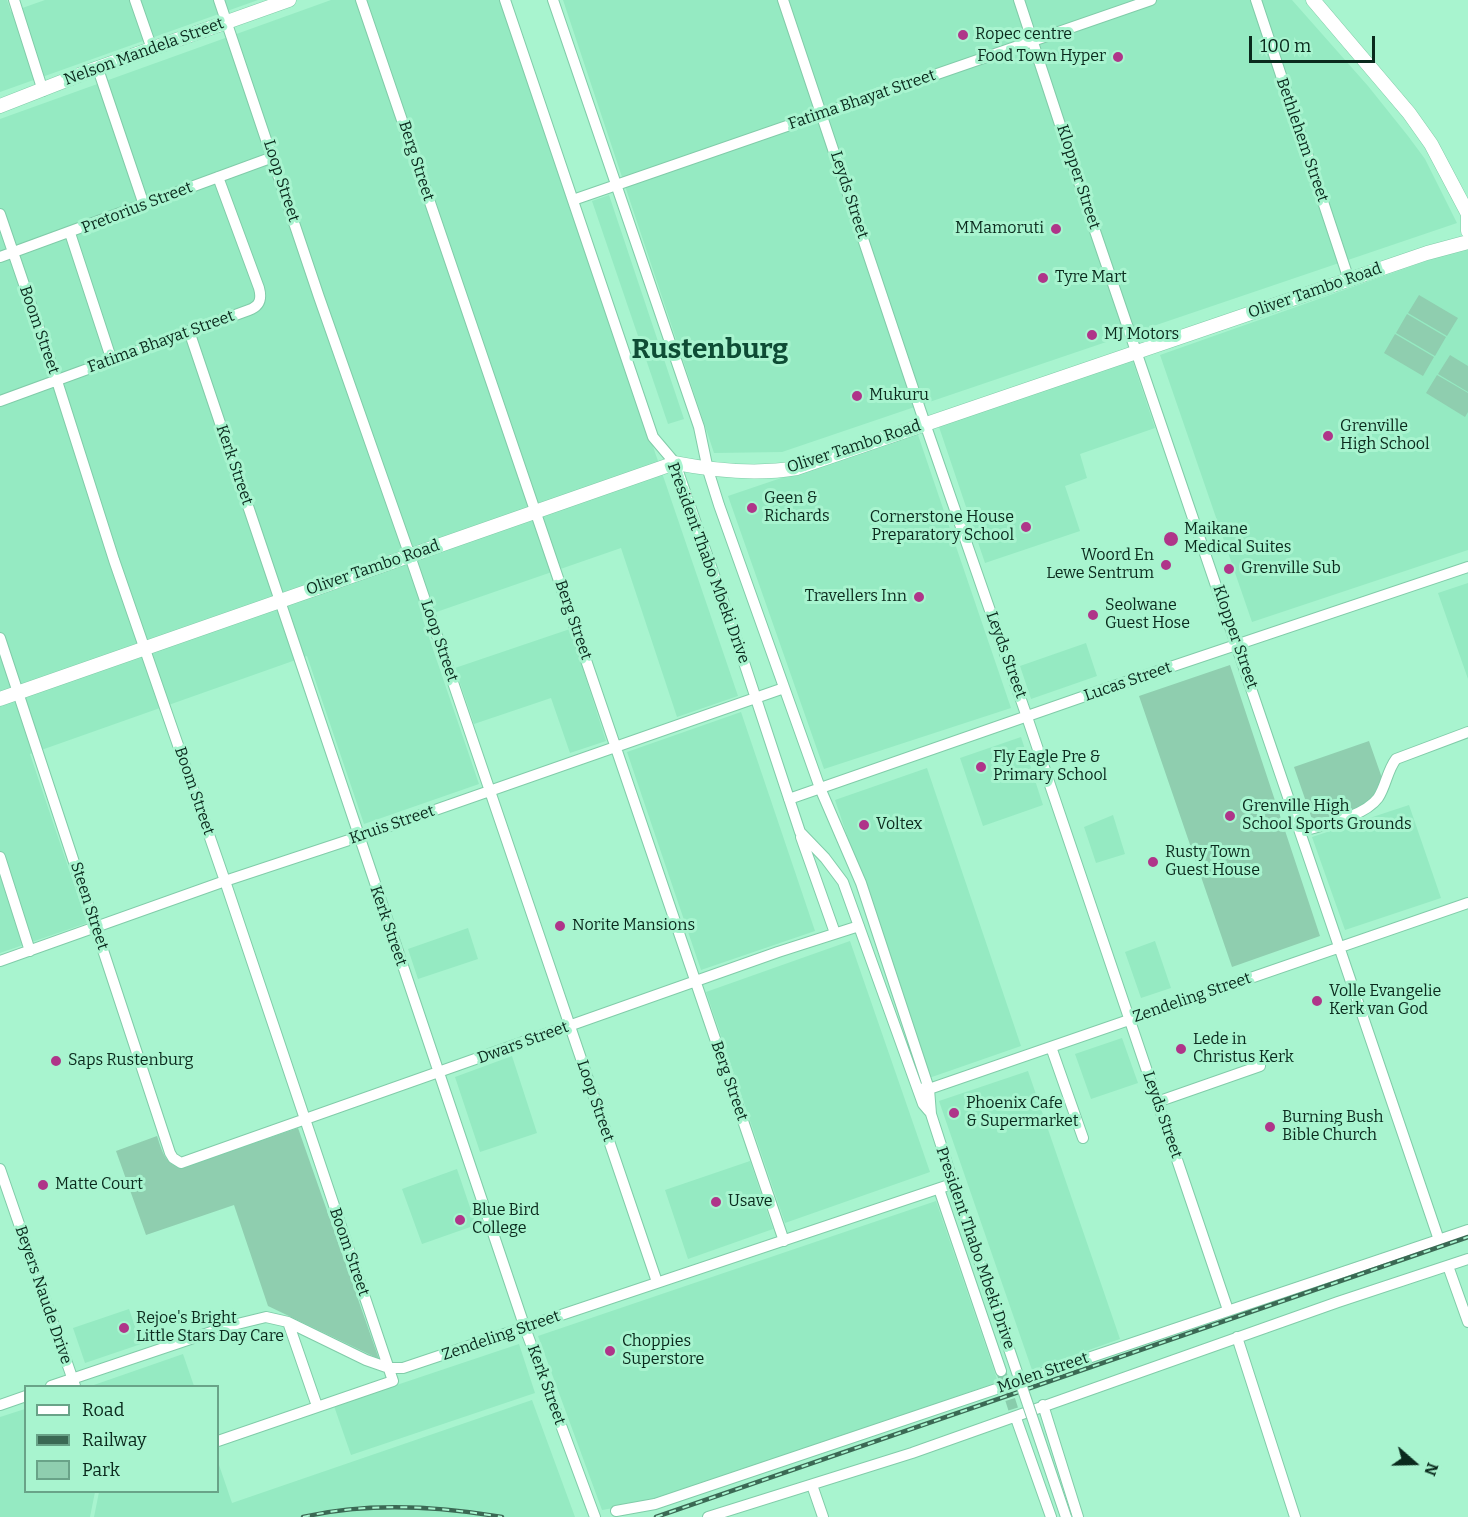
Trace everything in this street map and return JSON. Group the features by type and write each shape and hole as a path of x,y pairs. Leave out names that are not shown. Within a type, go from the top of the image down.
{"main road":[{"name":"Nelson Mandela Street","path":"0,106 289,0"},
{"path":"1312,0 1423,131 1448,173 1468,214 1468,231"},
{"name":"Oliver Tambo Road","path":"0,699 675,463 709,472 759,473 797,468 1138,350 1426,253 1468,242"}],"street":[{"path":"14,0 43,90"},
{"path":"135,0 152,49"},
{"name":"Loop Street","path":"219,0 657,1282"},
{"name":"Berg Street","path":"361,0 784,1241"},
{"name":"President Thabo Mbeki Drive","path":"505,0 653,437 675,463 800,832 825,858 843,882 923,1104 931,1114"},
{"name":"President Thabo Mbeki Drive","path":"552,0 699,427 709,472 784,688 820,788 861,883 928,1089 931,1114 952,1184 1066,1517"},
{"name":"Leyds Street","path":"783,0 1228,1310"},
{"name":"Klopper Street","path":"1018,0 1095,231 1239,645 1338,947 1439,1240"},
{"name":"Fatima Bhayat Street","path":"573,200 1151,0"},
{"name":"Bethlehem Street","path":"1256,0 1349,280"},
{"path":"98,69 144,205"},
{"name":"Pretorius Street","path":"0,257 273,157"},
{"name":"Fatima Bhayat Street","path":"0,400 255,308 261,298 259,288 218,177"},
{"name":"Boom Street","path":"0,214 57,381 114,560 389,1368"},
{"path":"70,233 112,361"},
{"name":"Kerk Street","path":"189,332 525,1328 595,1517"},
{"name":"Lucas Street","path":"789,799 1468,567"},
{"name":"Steen Street","path":"0,638 170,1153 177,1162 188,1161"},
{"name":"Kruis Street","path":"0,961 784,688"},
{"path":"1300,832 1353,815 1371,806 1396,759 1468,732"},
{"path":"800,832 835,933"},
{"path":"0,857 30,951"},
{"name":"Zendeling Street","path":"928,1089 1468,903"},
{"name":"Dwars Street","path":"188,1161 859,926"},
{"path":"1051,1047 1083,1138"},
{"path":"1157,1102 1260,1066"},
{"path":"916,1084 928,1089"},
{"name":"Beyers Naude Drive","path":"0,1169 74,1383"},
{"name":"Zendeling Street","path":"389,1368 403,1368 952,1184"},
{"path":"939,1189 1001,1371"},
{"name":"Molen Street","path":"616,1511 655,1504 1468,1230"},
{"name":"Molen Street","path":"708,1517 912,1453 1237,1337 1468,1259"},
{"path":"1448,1266 1468,1322"},
{"path":"59,1385 74,1383 258,1318 272,1317 288,1322 366,1360 389,1368 393,1381 219,1441"},
{"path":"288,1322 317,1406"},
{"path":"1237,1337 1295,1517"},
{"path":"0,1404 24,1397"},
{"path":"1043,1405 1078,1517"},
{"path":"1017,1421 1051,1517"},
{"path":"812,1485 823,1517"}],"shaded area":[{"path":"0,0 7,0 11,12 45,0 258,0 0,92"},
{"path":"331,0 501,0 738,696 677,717 621,548 422,617 479,784 364,824 307,656 30,754 87,923 0,953 0,119"},
{"path":"563,0 1292,0 1368,86 1408,136 1425,159 1457,223 782,452 714,453"},
{"path":"609,195 684,419 668,424 592,201"},
{"name":"Grenville High School","path":"1466,247 1468,250 1468,550 1252,622 1160,355"},
{"path":"1132,359 1155,428 1080,454 1087,478 1065,486 1080,531 985,563 938,424"},
{"path":"917,432 1011,708 824,769 728,496"},
{"path":"1468,583 1468,679 1438,593"},
{"path":"570,629 606,741 570,753 551,698 474,724 455,668"},
{"path":"1086,643 1097,676 1031,699 1020,666"},
{"path":"741,712 815,931 701,970 627,752"},
{"path":"1021,737 1043,805 983,826 960,758"},
{"path":"927,768 1021,1046 929,1078 835,800"},
{"path":"1409,805 1441,898 1345,930 1312,837"},
{"path":"1113,815 1125,854 1096,863 1084,827"},
{"path":"468,928 478,959 418,979 408,949"},
{"path":"850,941 930,1172 785,1223 706,992"},
{"path":"1155,941 1171,988 1141,998 1125,952"},
{"path":"1122,1038 1138,1083 1091,1099 1075,1054"},
{"path":"512,1056 537,1133 480,1152 455,1077"},
{"path":"1028,1071 1120,1339 1032,1370 939,1101"},
{"path":"750,1161 773,1229 688,1259 665,1190"},
{"path":"457,1169 476,1225 422,1244 402,1189"},
{"path":"936,1201 998,1382 654,1501 602,1510 538,1336"},
{"path":"129,1309 141,1344 85,1363 73,1328"},
{"path":"519,1344 535,1393 351,1455 334,1406"},
{"path":"183,1354 194,1385 94,1385"},
{"path":"532,1400 575,1517 94,1517 99,1493 219,1493 219,1465 232,1503"},
{"path":"24,1409 24,1493 95,1493 90,1517 0,1517 0,1417"}],"green space":[{"path":"1419,295 1458,318 1447,336 1408,313"},
{"path":"1407,314 1446,337 1435,356 1396,333"},
{"path":"1395,334 1434,357 1423,376 1384,353"},
{"path":"1450,355 1468,366 1468,392 1438,374"},
{"path":"1437,375 1468,393 1468,412 1465,417 1426,393"},
{"name":"Grenville High School Sports Grounds","path":"1230,665 1320,936 1232,967 1139,696"},
{"path":"1369,741 1382,778 1372,799 1363,806 1313,822 1294,767"},
{"path":"298,1128 379,1359 268,1306 234,1205 146,1235 116,1151 157,1136 168,1160 181,1168"}],"tunnel":[{"path":"1001,1371 1017,1421"}],"railway":[{"path":"656,1517 1468,1237"},
{"path":"303,1517 352,1509 402,1507 453,1510 502,1517"}],"place":[{"name":"Ropec centre","path":"963,35"},
{"name":"Food Town Hyper","path":"1118,57"},
{"name":"MMamoruti","path":"1056,229"},
{"name":"Tyre Mart","path":"1043,278"},
{"name":"MJ Motors","path":"1092,335"},
{"name":"Mukuru","path":"857,396"},
{"name":"Grenville High School","path":"1328,436"},
{"name":"Geen & Richards","path":"752,508"},
{"name":"Cornerstone House Preparatory School","path":"1026,527"},
{"name":"Maikane Medical Suites","path":"1171,539"},
{"name":"Woord En Lewe Sentrum","path":"1166,565"},
{"name":"Grenville Sub","path":"1229,569"},
{"name":"Travellers Inn","path":"919,597"},
{"name":"Seolwane Guest Hose","path":"1093,615"},
{"name":"Fly Eagle Pre & Primary School","path":"981,767"},
{"name":"Grenville High School Sports Grounds","path":"1230,816"},
{"name":"Voltex","path":"864,825"},
{"name":"Rusty Town Guest House","path":"1153,862"},
{"name":"Norite Mansions","path":"560,926"},
{"name":"Volle Evangelie Kerk van God","path":"1317,1001"},
{"name":"Lede in Christus Kerk","path":"1181,1049"},
{"name":"Saps Rustenburg","path":"56,1061"},
{"name":"Phoenix Cafe & Supermarket","path":"954,1113"},
{"name":"Burning Bush Bible Church","path":"1270,1127"},
{"name":"Matte Court","path":"43,1185"},
{"name":"Usave","path":"716,1202"},
{"name":"Blue Bird College","path":"460,1220"},
{"name":"Rejoe's Bright Little Stars Day Care","path":"124,1328"},
{"name":"Choppies Superstore","path":"610,1351"}],"district":[{"name":"Rustenburg","path":"710,350"}]}
